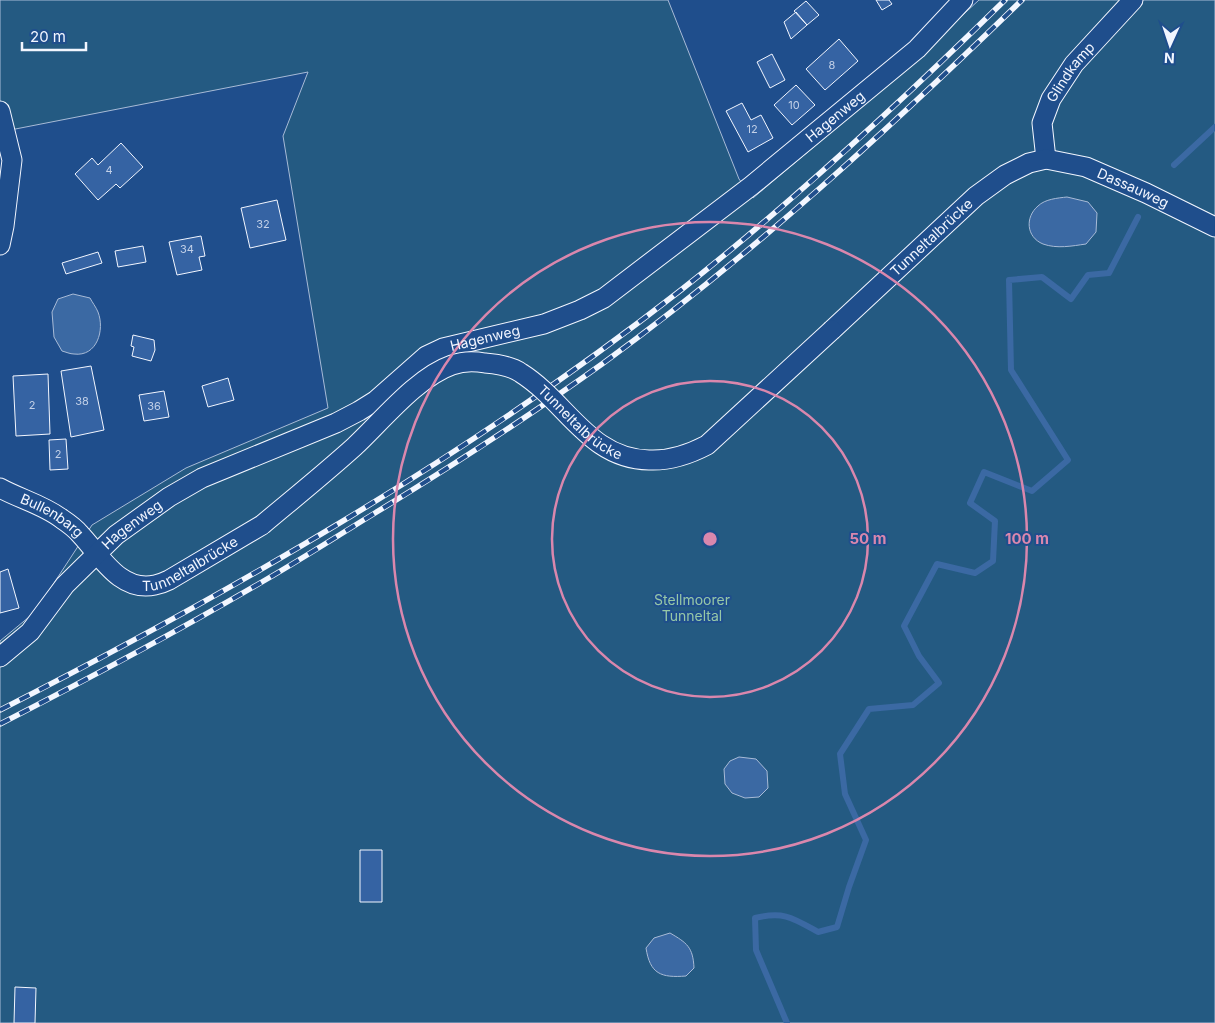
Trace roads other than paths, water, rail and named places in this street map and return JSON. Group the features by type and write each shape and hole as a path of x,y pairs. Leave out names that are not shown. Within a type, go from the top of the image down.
{"street":[{"name":"Hagenweg","path":"0,657 30,632 65,585 116,535 202,478 336,423 359,411 375,401 426,356 443,348 544,324 604,298 751,186 918,48 963,0"},
{"name":"Glindkamp","path":"1046,159 1042,123 1051,99 1074,64 1134,0"},
{"path":"0,112 12,160 0,245"},
{"name":"Tunneltalbrücke","path":"97,553 115,574 132,583 154,585 170,580 262,525 355,446 408,394 439,371 463,362 507,366 520,372 557,403 587,434 610,451 642,460 657,461 674,459 692,453 707,445 976,196 1005,175 1029,163 1046,159"},
{"name":"Dassauweg","path":"1046,159 1086,167 1146,193 1215,227"},
{"name":"Bullenbarg","path":"0,488 61,518 78,532 97,553"}],"waterway":[{"path":"1174,165 1215,127"},
{"path":"787,1023 756,950 755,918 774,915 788,917 818,932 837,927 866,840 845,794 840,754 869,709 913,705 939,683 919,656 904,626 937,564 975,573 993,561 995,521 970,503 984,472 1032,491 1068,460 1011,370 1009,280 1042,277 1071,299 1088,275 1109,273 1138,217"}],"railway":[{"path":"0,710 89,664 265,567 436,463 519,408 681,290 765,221 887,112 1005,0"},
{"path":"0,724 201,617 280,571 461,459 602,364 712,279 818,190 1022,0"}],"park label":[{"name":"Stellmoorer Tunneltal","path":"692,608"}]}
